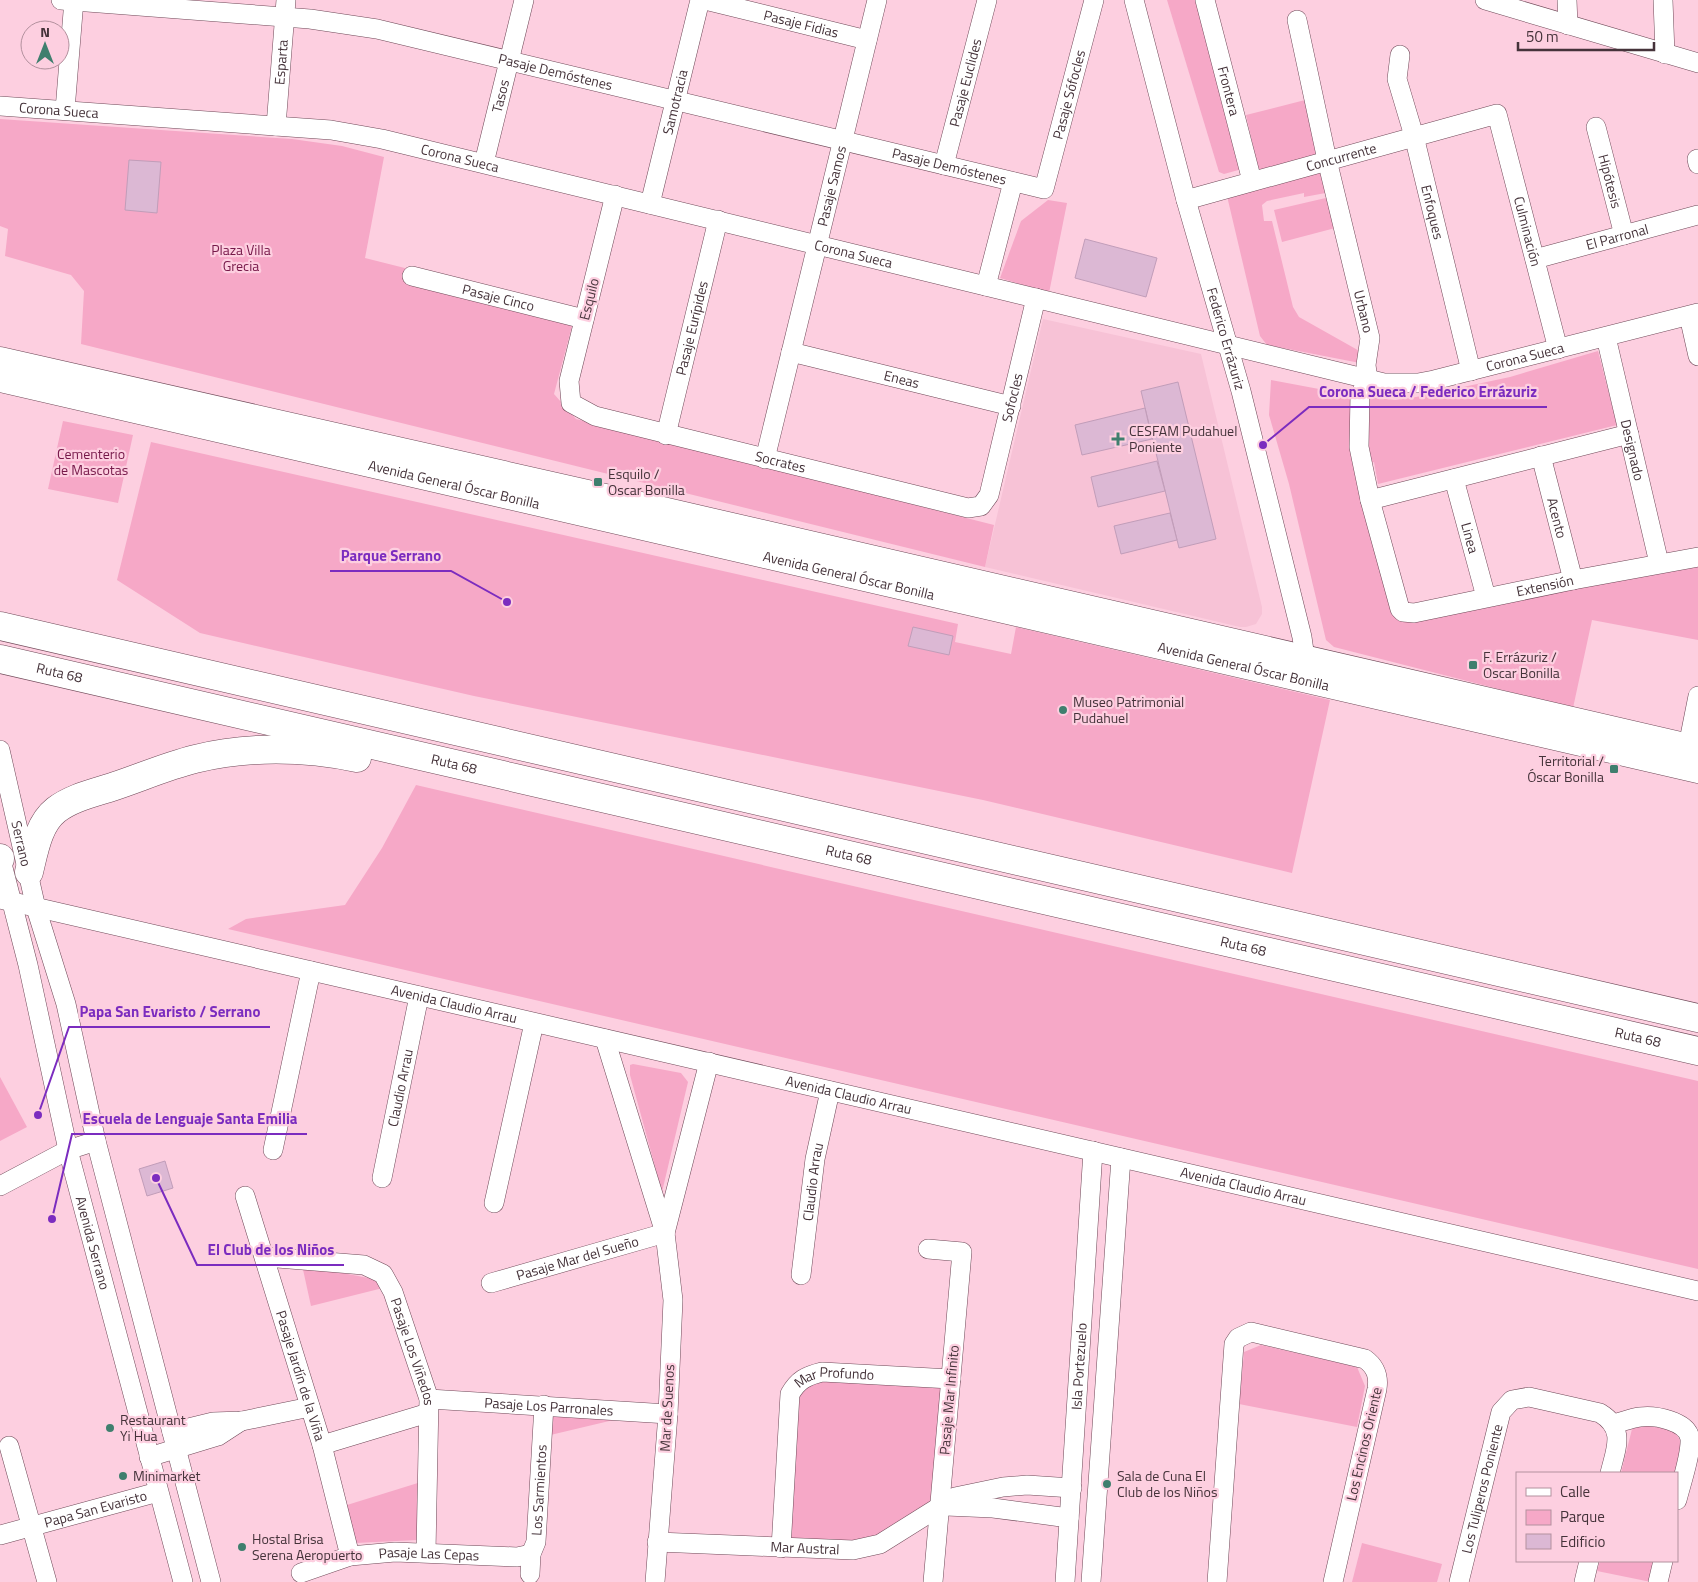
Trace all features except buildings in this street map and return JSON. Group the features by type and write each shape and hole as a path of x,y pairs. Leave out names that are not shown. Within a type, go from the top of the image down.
{"highway":[{"path":"0,626 1698,1018"},
{"name":"Ruta 68","path":"0,659 1698,1052"},
{"path":"29,872 40,833 55,811 91,793 165,768 223,754 250,750 297,750 341,755 426,773 566,791"}],"main road":[{"name":"Avenida General Óscar Bonilla","path":"0,359 644,505 1303,669 1698,770"},
{"name":"Avenida General Óscar Bonilla","path":"0,380 1303,669 1693,747"}],"street":[{"name":"Pasaje Demóstenes","path":"70,0 286,9 676,100 1044,189"},
{"path":"65,110 70,0"},
{"name":"Tasos","path":"484,163 524,0"},
{"name":"Samotracia","path":"650,204 700,0"},
{"name":"Pasaje Fidias","path":"705,0 868,40"},
{"name":"Pasaje Samos","path":"765,459 877,0"},
{"name":"Pasaje Euclides","path":"944,165 986,0"},
{"name":"Pasaje Sófocles","path":"1044,189 1094,0"},
{"name":"Federico Errázuriz","path":"1134,0 1186,200 1227,344 1302,637 1303,669"},
{"name":"Frontera","path":"1205,0 1252,181"},
{"path":"1485,0 1698,64"},
{"path":"1567,0 1568,25"},
{"path":"1663,0 1665,54"},
{"name":"Esparta","path":"276,126 286,9"},
{"name":"Urbano","path":"1297,20 1370,338 1366,365 1368,380 1360,395 1359,447 1370,500 1397,603"},
{"name":"Enfoques","path":"1400,56 1397,79 1414,136 1471,371"},
{"name":"Corona Sueca","path":"0,106 353,133 817,244 1368,380 1418,383 1693,315"},
{"name":"Concurrente","path":"1186,200 1498,114"},
{"name":"Culminación","path":"1498,114 1558,349"},
{"name":"Hipótesis","path":"1596,127 1624,235"},
{"path":"986,286 1013,182"},
{"name":"Esquilo","path":"571,403 569,381 615,195"},
{"name":"El Parronal","path":"1535,259 1698,214"},
{"name":"Pasaje Eurípides","path":"666,435 718,220"},
{"name":"Pasaje Cinco","path":"412,276 584,319"},
{"name":"Sofocles","path":"989,495 1036,298"},
{"path":"1693,315 1698,356"},
{"name":"Designado","path":"1606,337 1659,563"},
{"name":"Eneas","path":"791,352 1011,406"},
{"name":"Socrates","path":"571,403 594,416 968,508 981,506 989,495"},
{"path":"1370,500 1629,434"},
{"name":"Acento","path":"1541,456 1572,580"},
{"name":"Linea","path":"1454,479 1486,597"},
{"name":"Extensión","path":"1397,603 1404,612 1414,613 1572,580 1698,557"},
{"path":"1693,747 1698,696"},
{"name":"Serrano","path":"0,750 36,908"},
{"name":"Serrano","path":"0,858 6,900"},
{"name":"Avenida Claudio Arrau","path":"6,900 1698,1292"},
{"name":"Avenida Serrano","path":"6,900 28,965 68,1150 182,1582"},
{"name":"Avenida Serrano","path":"36,908 66,1004 96,1141 211,1582"},
{"path":"273,1150 311,971"},
{"name":"Claudio Arrau","path":"382,1178 419,996"},
{"path":"494,1203 534,1023"},
{"name":"Mar de Suenos","path":"605,1039 665,1233 673,1300 668,1414 655,1582"},
{"name":"Mar de Suenos","path":"665,1233 709,1062"},
{"name":"Claudio Arrau","path":"801,1275 815,1159 830,1091"},
{"path":"0,1186 68,1150 96,1141"},
{"name":"Isla Portezuelo","path":"1065,1582 1093,1151"},
{"name":"Isla Portezuelo","path":"1091,1582 1121,1158"},
{"name":"Pasaje Jardín de la Viña","path":"245,1196 322,1445 350,1556"},
{"name":"Pasaje Mar del Sueño","path":"491,1283 665,1233"},
{"name":"Pasaje Mar Infinito","path":"928,1249 962,1252 933,1582"},
{"name":"Pasaje Los Viñedos","path":"265,1257 364,1265 383,1274 392,1292 428,1406 426,1552"},
{"name":"Los Encinos Oriente","path":"1217,1582 1234,1344 1244,1334 1259,1332 1365,1359 1370,1363 1377,1375 1377,1389 1333,1582"},
{"name":"Mar Profundo","path":"781,1548 790,1394 797,1383 808,1375 822,1372 951,1379"},
{"name":"Los Tuliperos Poniente","path":"1459,1582 1501,1412 1512,1400 1529,1396 1600,1412 1614,1424"},
{"name":"Pasaje Los Parronales","path":"322,1445 428,1406 544,1405 668,1414"},
{"name":"Los Sarmientos","path":"530,1574 531,1554 536,1542 544,1405"},
{"path":"149,1457 175,1441 218,1436 242,1421 310,1406"},
{"path":"1610,1472 1617,1442 1614,1424 1640,1417 1679,1424 1688,1432 1689,1446 1678,1496"},
{"name":"Papa San Evaristo","path":"9,1446 47,1582"},
{"name":"Mar Austral","path":"657,1542 853,1550 880,1544 955,1497 1003,1487 1027,1485 1072,1488"},
{"name":"Papa San Evaristo","path":"0,1535 158,1492"},
{"path":"940,1506 993,1508 1070,1518"},
{"name":"Pasaje Las Cepas","path":"301,1573 350,1556 426,1552 517,1557 531,1554"},
{"path":"1584,1582 1589,1562"},
{"path":"1658,1582 1663,1562"}],"shaded area":[{"name":"CESFAM Pudahuel Poniente","path":"1043,319 1201,354 1262,607 1262,614 1256,624 1240,627 985,567"}],"green space":[{"path":"1167,0 1201,0 1242,169 1224,174 1219,172"},
{"path":"1309,99 1323,156 1259,172 1246,115"},
{"name":"Plaza Villa Grecia","path":"0,119 292,139 342,146 384,157 365,258 576,311 554,394 576,419 994,525 985,567 81,344 84,291 71,275 5,256 8,229 0,226"},
{"path":"1324,171 1331,192 1304,197 1304,193 1267,201 1262,205 1264,221 1272,221 1293,307 1299,317 1363,353 1360,363 1267,345 1260,336 1227,196"},
{"path":"1330,197 1339,227 1282,242 1274,210"},
{"path":"1048,200 1067,203 1049,293 1000,278 1021,221"},
{"path":"1598,351 1617,425 1378,484 1374,462 1355,466 1396,619 1415,622 1698,565 1698,640 1592,620 1573,708 1334,647 1326,640 1289,484 1269,415 1271,380 1351,395 1395,400 1510,377"},
{"name":"Cementerio de Mascotas","path":"63,421 133,435 118,503 48,489"},
{"path":"151,442 958,624 955,642 1011,654 1016,627 1330,700 1292,873 983,800 474,696 200,633 117,580"},
{"path":"416,785 1698,1081 1698,1269 228,929 246,919 345,905 382,848"},
{"path":"630,1065 681,1073 688,1082 662,1192 630,1075"},
{"path":"0,1077 27,1127 0,1141"},
{"path":"302,1265 399,1284 311,1306"},
{"path":"1261,1345 1357,1367 1365,1386 1357,1427 1239,1404 1244,1352"},
{"path":"808,1375 951,1379 940,1506 880,1544 781,1548 790,1394"},
{"path":"544,1405 643,1413 542,1437"},
{"path":"1643,1425 1674,1430 1682,1444 1676,1472 1621,1472 1632,1429"},
{"path":"421,1482 417,1540 356,1543 347,1505"},
{"path":"1362,1543 1442,1564 1437,1582 1352,1582"},
{"path":"1600,1562 1656,1562 1651,1582 1597,1571"}],"place":[{"name":"CESFAM Pudahuel Poniente","path":"1118,439"},
{"name":"Corona Sueca / Federico Errázuriz","path":"1263,445"},
{"name":"Esquilo / Oscar Bonilla","path":"598,482"},
{"name":"Parque Serrano","path":"507,602"},
{"name":"F. Errázuriz / Oscar Bonilla","path":"1473,665"},
{"name":"Museo Patrimonial Pudahuel","path":"1063,710"},
{"name":"Territorial / Óscar Bonilla","path":"1614,769"},
{"name":"Papa San Evaristo / Serrano","path":"38,1115"},
{"name":"El Club de los Niños","path":"156,1178"},
{"name":"Escuela de Lenguaje Santa Emilia","path":"52,1219"},
{"name":"Restaurant Yi Hua","path":"110,1428"},
{"name":"Minimarket","path":"123,1476"},
{"name":"Sala de Cuna El Club de los Niños","path":"1107,1484"},
{"name":"Hostal Brisa Serena Aeropuerto","path":"242,1547"}]}
